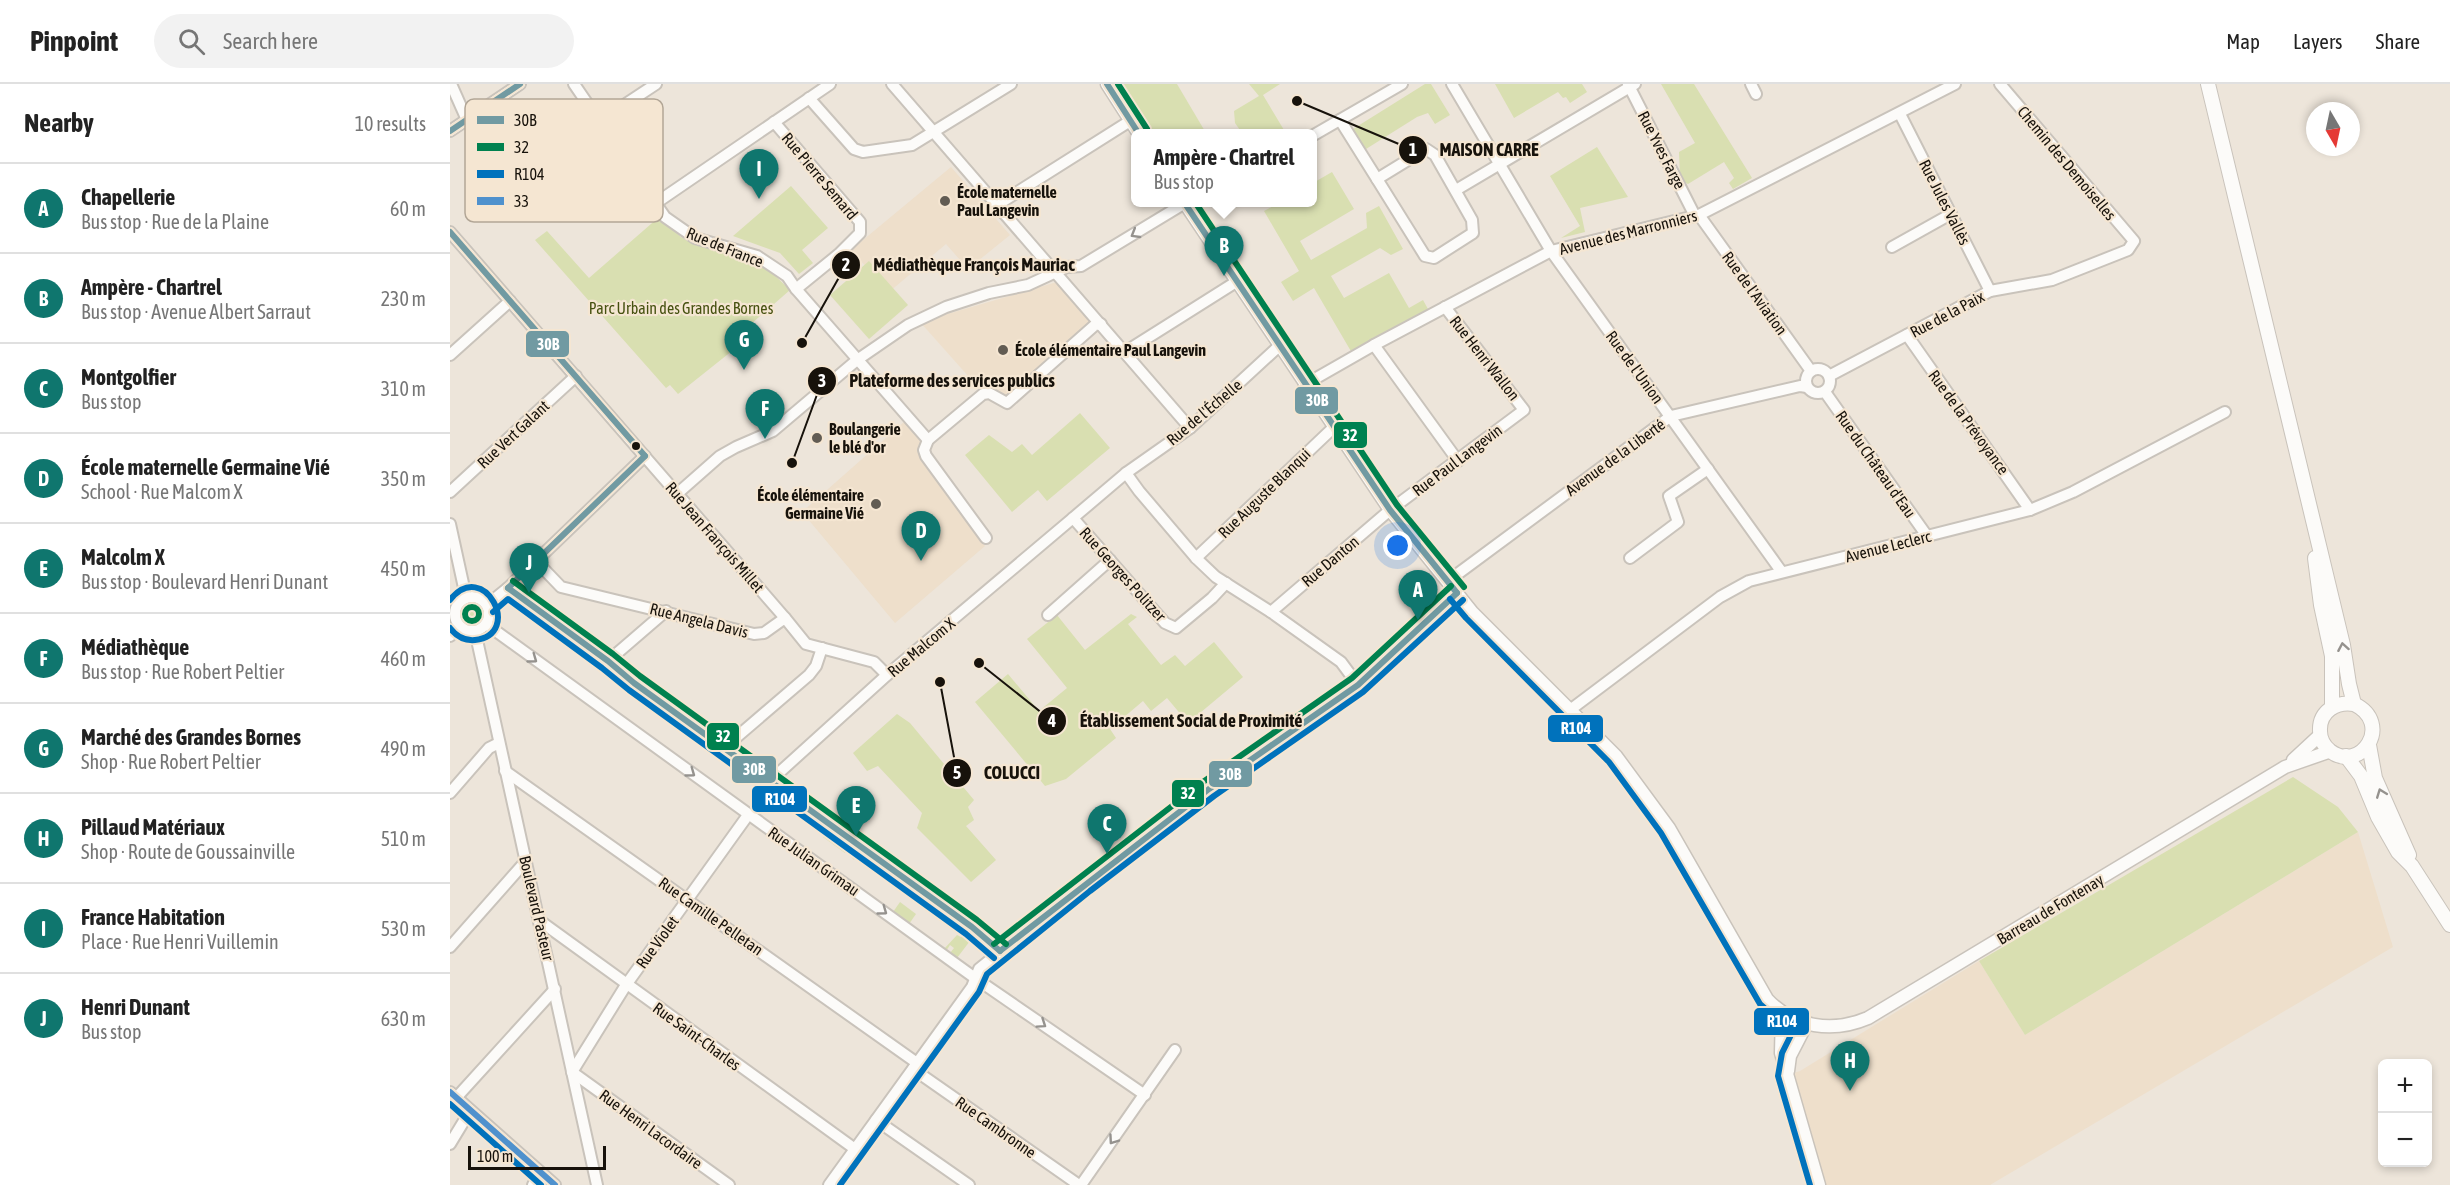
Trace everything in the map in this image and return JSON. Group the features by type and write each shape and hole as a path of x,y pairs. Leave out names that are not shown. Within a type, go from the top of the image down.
{"main road":[{"path":"2208,84 2343,645 2354,704"},
{"path":"2301,476 2321,605 2332,656 2332,707"},
{"path":"2343,703 2354,704 2370,717 2373,731 2368,745 2359,753 2346,756 2331,751 2324,744 2320,735 2322,719 2332,707 2343,703"},
{"path":"2368,745 2375,778 2412,866 2450,925"},
{"path":"2346,756 2361,776 2378,817 2398,852 2412,866"}],"street":[{"path":"451,84 465,116"},
{"path":"498,99 520,84"},
{"name":"Rue de France","path":"574,84 585,99"},
{"path":"633,99 656,84"},
{"path":"663,199 830,84"},
{"path":"892,84 1190,428"},
{"path":"808,98 854,149 864,152 912,145 1011,84"},
{"path":"1107,84 1136,129"},
{"path":"1317,133 1402,84"},
{"name":"Rue de l'Union","path":"1452,84 1551,251 1781,571"},
{"name":"Avenue des Marronniers","path":"1304,385 1551,251 1697,215 1900,114 1955,84"},
{"name":"Chemin des Demoiselles","path":"2000,84 2134,242"},
{"path":"1456,190 1500,166 1631,85"},
{"name":"Rue Yves Farge","path":"1631,85 1697,215"},
{"name":"Rue Jules Vallès","path":"1900,114 1990,291"},
{"path":"997,205 1130,120"},
{"path":"1340,120 1425,256 1434,258 1473,233 1472,220 1456,190 1435,155 1426,149 1377,179"},
{"path":"450,131 465,121"},
{"name":"Rue Pierre Semard","path":"774,122 860,222 860,233 839,254 796,289"},
{"path":"678,493 720,456 773,431 857,360 908,325 946,307 989,293 1028,285 1067,267 1082,266 1178,207"},
{"path":"1187,207 1278,347 1390,510 1473,612 1616,756 1669,828 1767,999 1782,1012 1781,1053 1819,1185"},
{"name":"Rue de France","path":"663,214 682,231 695,238 757,256 787,276 796,289"},
{"path":"1892,247 1951,214"},
{"name":"Rue de l'Aviation","path":"1697,215 1811,371"},
{"name":"Rue Jean François Millet","path":"450,232 785,618"},
{"name":"Rue de la Paix","path":"1829,376 1990,291 2052,280 2128,250 2134,242"},
{"path":"1125,352 1236,282"},
{"path":"796,289 928,440"},
{"path":"450,355 510,302"},
{"name":"Rue Henri Wallon","path":"1445,307 1524,410"},
{"path":"986,538 926,456 924,450 928,440 983,394 989,393 1007,403 1095,325 1101,324"},
{"name":"Rue de la Prévoyance","path":"1907,335 2030,510"},
{"path":"1374,345 1458,460"},
{"name":"Rue de l'Échelle","path":"1125,473 1190,428 1278,347"},
{"path":"1824,370 1829,376 1830,383 1825,392 1813,393 1807,387 1806,380 1811,371 1824,370"},
{"name":"Rue Vert Galant","path":"450,492 576,376"},
{"name":"Avenue de la Liberté","path":"1448,581 1671,416 1800,386 1807,387"},
{"name":"Rue du Château d'Eau","path":"1825,392 1927,536"},
{"name":"Rue Paul Langevin","path":"1390,510 1524,410"},
{"name":"Avenue Leclerc","path":"1570,710 1720,597 1749,581 1781,571 2030,510 2073,492 2225,412"},
{"name":"Rue Auguste Blanqui","path":"1196,558 1333,428"},
{"path":"487,605 508,588 645,456"},
{"path":"1630,558 1678,522 1669,496 1708,469"},
{"path":"1125,473 1196,558 1226,583 1341,662 1358,685"},
{"name":"Rue Georges Politzer","path":"1125,473 1073,518 1165,623 1176,628 1226,583"},
{"name":"Rue Danton","path":"1271,612 1390,510"},
{"name":"Rue Malcom X","path":"771,780 887,675 1073,518"},
{"path":"450,524 458,599 454,613 460,627"},
{"path":"1048,615 1110,560"},
{"name":"Rue Angela Davis","path":"536,561 561,587 754,634 764,633 785,618"},
{"path":"508,588 608,661 633,683 771,780 972,927 1000,951"},
{"path":"829,1185 972,987 979,969 1209,789 1358,685 1457,593"},
{"path":"458,599 478,597 487,605 489,615 486,624 475,631 460,627"},
{"path":"608,661 666,611"},
{"path":"785,618 806,644 874,662 887,675"},
{"name":"Rue Julian Grimau","path":"486,624 975,978 1145,1095"},
{"path":"450,636 460,627"},
{"name":"Boulevard Pasteur","path":"475,631 597,1185"},
{"path":"725,747 809,675 816,666 822,648"},
{"name":"Barreau de Fontenay","path":"1782,1012 1820,1026 1854,1023 1884,1010 2285,767 2320,735"},
{"path":"450,793 489,748 499,743"},
{"name":"Barreau de Fontenay","path":"2285,767 2331,751"},
{"name":"Rue Camille Pelletan","path":"505,771 688,900 915,1066"},
{"name":"Rue Violet","path":"572,1072 626,985 748,815"},
{"path":"450,947 526,861"},
{"name":"Rue Saint-Charles","path":"540,921 855,1149"},
{"path":"555,989 453,1095 555,1185"},
{"path":"1787,1075 1791,1056 1807,1023"},
{"path":"1080,1185 1175,1050"},
{"name":"Rue Cambronne","path":"915,1066 1080,1185"},
{"name":"Rue Henri Lacordaire","path":"572,1072 729,1185"},
{"path":"450,1144 470,1111"},
{"path":"876,1119 969,1185"},
{"path":"533,1185 540,1173"}],"shaded area":[{"name":"École maternelle Paul Langevin","path":"951,167 1010,235 968,269 946,244 889,292 851,250"},
{"name":"École élémentaire Paul Langevin","path":"1057,282 1092,322 1004,400 985,379 977,386 920,322"},
{"name":"École élémentaire Germaine Vié","path":"904,422 921,442 918,446 918,454 985,546 895,623 802,512"},
{"path":"2358,832 2393,947 1990,1185 1819,1185 1787,1075 1800,1071 1979,961 2025,1035"}],"green space":[{"path":"1118,84 1177,84 1204,129 1146,129"},
{"path":"1249,84 1280,84 1263,95 1283,129 1239,129 1235,123 1234,111 1259,96"},
{"path":"1425,84 1431,84 1450,115 1435,124 1428,113 1417,117 1366,149 1353,129"},
{"path":"1495,84 1582,84 1587,92 1570,103 1558,92 1514,118"},
{"path":"1661,84 1694,84 1752,178 1733,189 1729,183 1734,178 1724,162 1688,184 1684,182 1680,175 1679,152 1695,143"},
{"path":"1597,147 1628,197 1580,208 1585,232 1561,238 1580,226 1550,176"},
{"path":"1332,172 1354,209 1300,241 1311,260 1367,228 1366,213 1379,206 1403,249 1391,255 1380,248 1331,276 1344,298 1389,273 1409,308 1423,300 1428,309 1352,353 1314,288 1293,301 1281,282 1299,271 1264,211 1272,207 1317,207 1317,181"},
{"path":"791,186 828,228 802,250 813,263 799,274 780,253 733,236"},
{"name":"Parc Urbain des Grandes Bornes","path":"663,221 681,237 695,245 765,266 790,290 751,324 757,331 678,394 670,385 666,388 535,240 547,231 589,278 653,222"},
{"path":"869,261 908,305 869,339 830,295"},
{"path":"1080,413 1110,448 1047,501 1038,490 1012,512 965,455 989,435 1012,452 1022,444 1032,455"},
{"path":"472,603 479,606 482,613 479,620 472,623 465,620 462,613 465,606"},
{"path":"1131,614 1137,617 1128,624 1161,665 1175,655 1185,666 1214,642 1243,677 1188,723 1167,698 1151,711 1143,701 1110,729 1116,738 1066,779 1045,786 975,702 1008,674 1039,711 1067,688 1027,639 1057,615 1085,650"},
{"path":"897,714 910,723 974,800 968,807 974,820 966,826 996,860 971,882 917,828 922,813 878,766 867,771 853,753"},
{"path":"2293,777 2338,807 2358,832 2025,1035 1979,961"},
{"path":"827,832 858,854 854,860 847,852 845,853 823,837"},
{"path":"900,902 916,914 909,924 893,912"},
{"path":"928,905 962,929 958,934 925,910"},
{"path":"966,932 973,937 957,958 950,953 954,948 950,945 946,951 944,949 957,935 961,937"}],"transit line":[{"name":"30B","path":"498,99 520,84"},
{"name":"30B","path":"1107,84 1136,129"},
{"name":"32","path":"1118,84 1147,129"},
{"name":"30B","path":"450,131 465,121"},
{"name":"30B","path":"1187,207 1390,510 1457,593"},
{"name":"32","path":"1198,207 1397,505 1464,587"},
{"name":"30B","path":"450,232 645,456"},
{"name":"30B","path":"508,588 645,456"},
{"name":"32","path":"513,581 977,920 1006,944"},
{"name":"32","path":"994,944 1203,782 1352,678 1451,586"},
{"name":"R104","path":"450,600 463,589 475,587 486,592 494,602 498,614 497,626 489,635 475,640 467,640 450,628"},
{"name":"30B","path":"508,588 608,661 634,683 972,927 1000,951"},
{"name":"30B","path":"1000,951 1209,789 1358,685 1457,593"},
{"name":"R104","path":"493,612 508,599 629,690 966,934 994,958"},
{"name":"R104","path":"1450,599 1466,618 1609,762 1661,833 1760,1004 1777,1019 1795,1027 1782,1053 1778,1076 1810,1185"},
{"name":"R104","path":"840,1185 979,992 987,974 1214,796 1363,692 1463,600"},
{"name":"32","path":"469,607 475,607 479,614 475,621 469,621 465,617 465,611 469,607"},
{"name":"33","path":"450,1092 555,1185"},
{"name":"R104","path":"450,1104 541,1185"}],"place":[{"name":"MAISON CARRE","path":"1297,101"},
{"name":"France Habitation","path":"759,199"},
{"name":"École maternelle Paul Langevin","path":"945,201"},
{"name":"Ampère - Chartrel","path":"1224,276"},
{"name":"Médiathèque François Mauriac","path":"802,343"},
{"name":"École élémentaire Paul Langevin","path":"1003,350"},
{"name":"Marché des Grandes Bornes","path":"744,370"},
{"name":"Boulangerie le blé d'or","path":"817,438"},
{"name":"Médiathèque","path":"765,439"},
{"name":"Plateforme des services publics","path":"792,463"},
{"name":"École élémentaire Germaine Vié","path":"876,504"},
{"name":"École maternelle Germaine Vié","path":"921,561"},
{"name":"Henri Dunant","path":"529,593"},
{"name":"Chapellerie","path":"1418,620"},
{"name":"Établissement Social de Proximité","path":"979,663"},
{"name":"COLUCCI","path":"940,682"},
{"name":"Malcolm X","path":"856,836"},
{"name":"Montgolfier","path":"1107,854"},
{"name":"Pillaud Matériaux","path":"1850,1091"}]}
